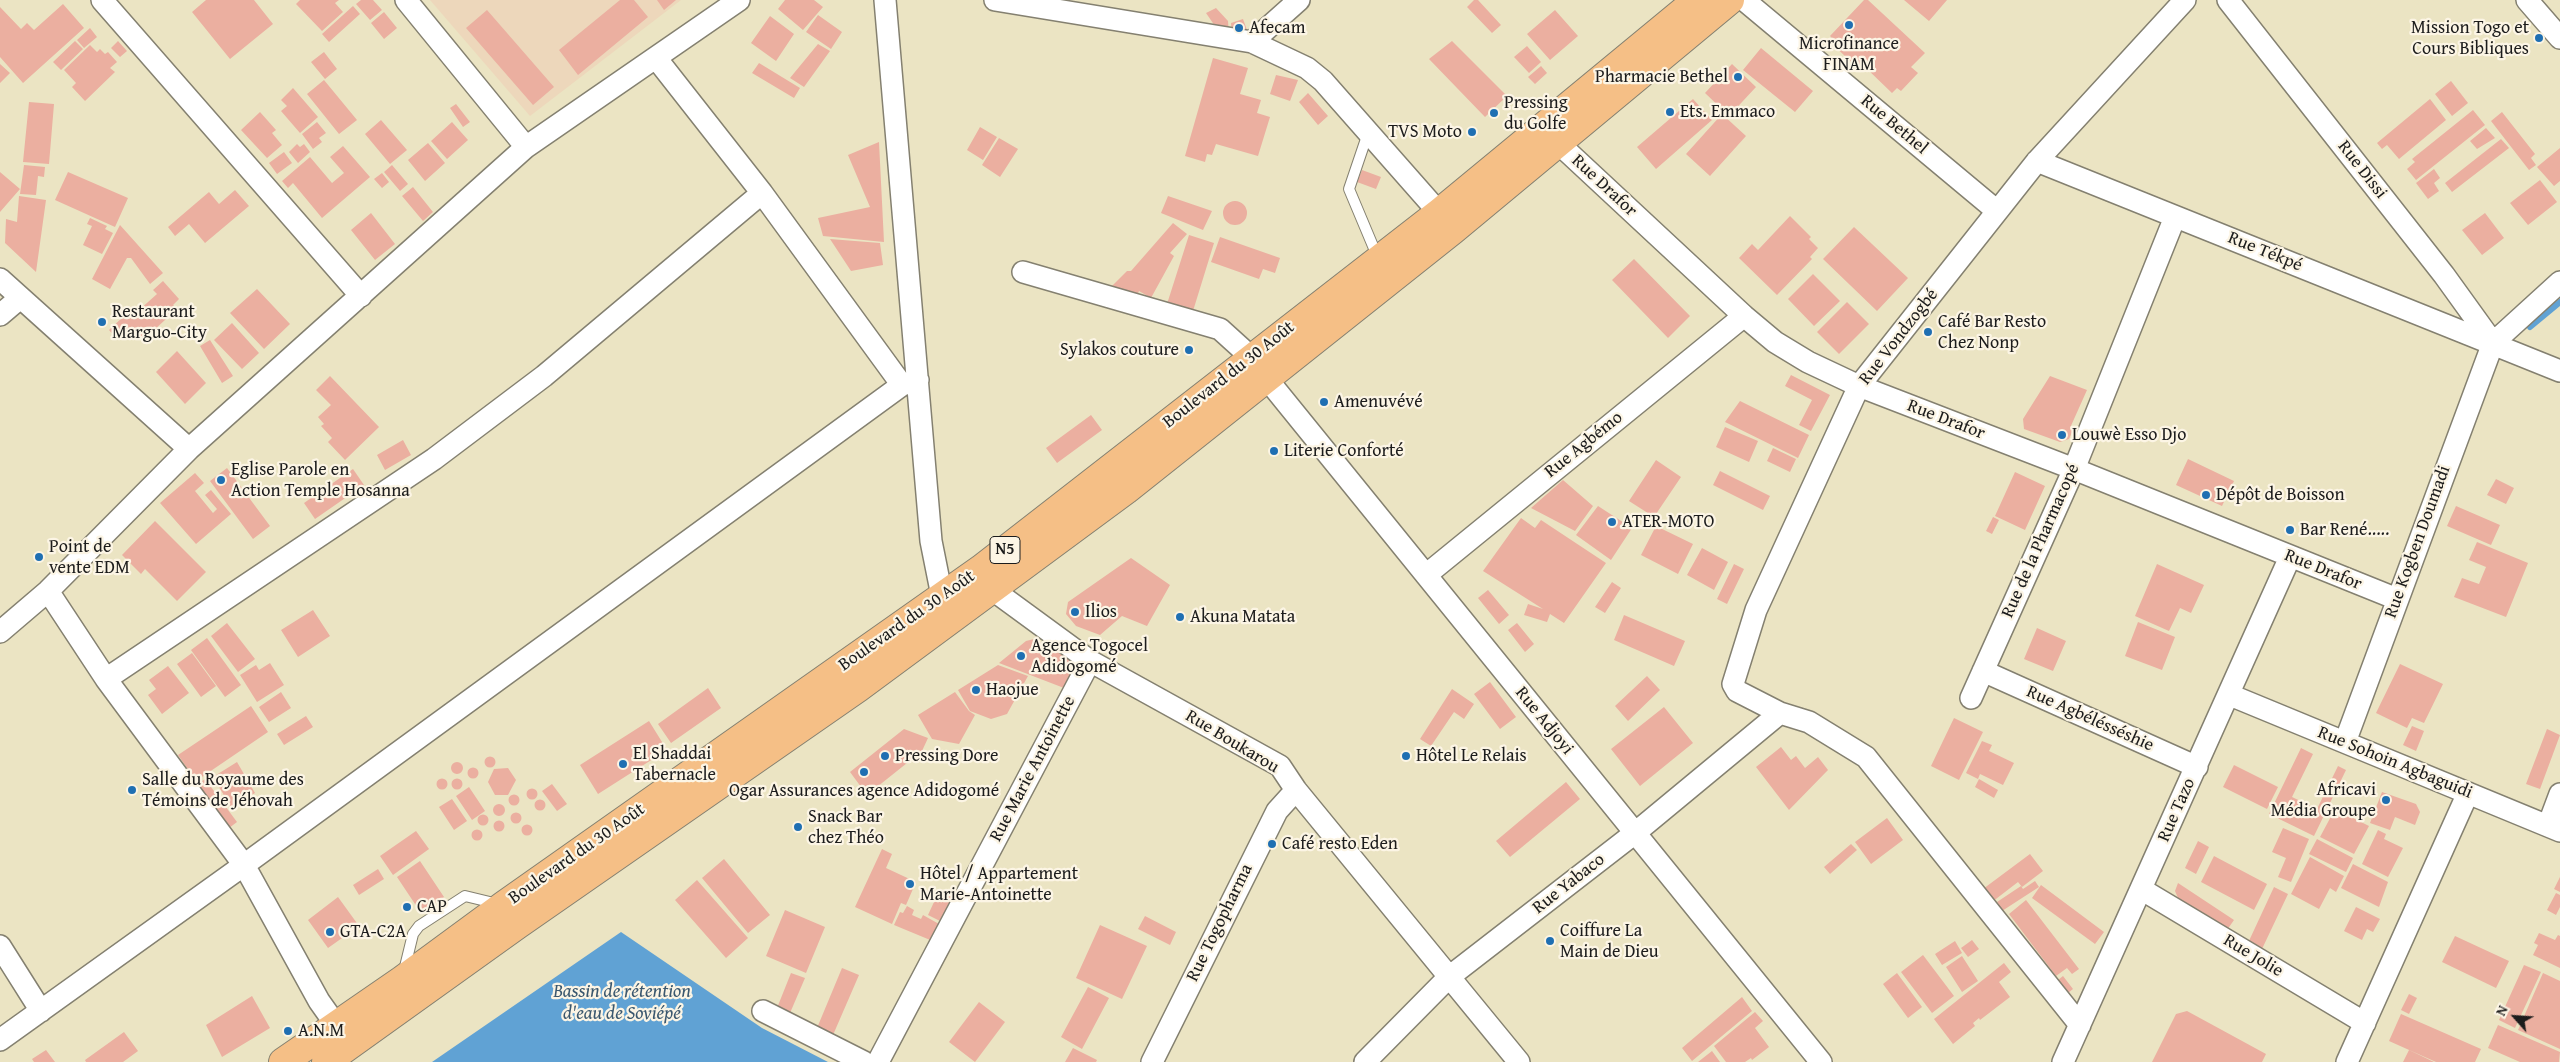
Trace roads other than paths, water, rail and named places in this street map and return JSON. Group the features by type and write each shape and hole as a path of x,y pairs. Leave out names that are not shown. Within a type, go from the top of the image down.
{"highway":[{"name":"Boulevard du 30 Août","path":"1259,369 1378,258 1447,221 1697,0"},
{"name":"Boulevard du 30 Août","path":"326,1062 408,990 511,915 987,579 1447,221 1557,142 1730,0"},
{"name":"Boulevard du 30 Août","path":"283,1062 336,1025 408,990"}],"street":[{"path":"102,0 361,296"},
{"path":"406,0 526,147"},
{"path":"0,632 48,591 189,449 526,147 739,0"},
{"path":"885,0 910,382 931,541 949,605"},
{"path":"995,0 1252,42 1307,68 1323,81 1447,221"},
{"path":"1252,42 1299,0"},
{"name":"Rue Bethel","path":"1744,0 1997,211"},
{"name":"Rue Vondzogbé","path":"2080,1025 1866,757 1810,722 1780,712 1737,691 1733,684 1756,610 1859,386 2037,161 2186,0"},
{"name":"Rue Dissi","path":"2228,0 2444,275 2492,343"},
{"path":"2527,0 2560,38"},
{"path":"656,58 910,382"},
{"name":"Rue Drafor","path":"1557,142 1744,316 1775,342 1791,352 1859,386 2074,469 2397,599"},
{"name":"Rue Tékpé","path":"2037,161 2560,371"},
{"path":"106,679 434,459 544,376 762,193"},
{"name":"Rue de la Pharmacopé","path":"1971,698 2074,469 2175,216"},
{"name":"Rue Adjoyi","path":"1023,272 1220,329 1259,369 1821,1062"},
{"path":"0,279 189,449"},
{"path":"2492,343 2560,282"},
{"path":"0,315 20,298"},
{"name":"Rue Agbémo","path":"1426,575 1744,316"},
{"name":"Rue Kogben Doumadi","path":"2345,742 2492,343"},
{"path":"0,1040 910,382"},
{"name":"Rue Tazo","path":"2063,1062 2290,557"},
{"name":"Rue Boukarou","path":"987,579 1090,661 1280,766 1296,790 1519,1062"},
{"path":"48,591 106,679 244,865 319,1001 336,1025"},
{"name":"Rue Marie Antoinette","path":"878,1062 1090,661"},
{"name":"Rue Agbélésséshie","path":"1983,672 2197,767"},
{"name":"Rue Sohoin Agbaguidi","path":"2230,694 2554,829"},
{"name":"Rue Yabaco","path":"1364,1062 1449,977 1635,833 1780,712"},
{"name":"Rue Togopharma","path":"1152,1062 1277,811 1296,790"},
{"path":"2347,1062 2468,793"},
{"path":"2554,829 2560,794"},
{"name":"Rue Jolie","path":"2141,889 2365,1023"},
{"path":"0,946 41,1011"},
{"path":"763,1011 864,1062"}],"lane":[{"path":"1368,133 1349,189 1378,258"}],"water":[{"name":"Bassin de rétention d'eau de Soviépé","path":"621,932 762,1028 828,1062 432,1062"}],"waterway":[{"path":"2530,327 2560,302"}],"place":[{"name":"Microfinance FINAM","path":"1849,25"},
{"name":"Afecam","path":"1239,28"},
{"name":"Mission Togo et Cours Bibliques","path":"2539,38"},
{"name":"Pharmacie Bethel","path":"1738,77"},
{"name":"Ets. Emmaco","path":"1670,112"},
{"name":"Pressing du Golfe","path":"1494,113"},
{"name":"TVS Moto","path":"1472,132"},
{"name":"Restaurant Marguo-City","path":"102,322"},
{"name":"Café Bar Resto Chez Nonp","path":"1928,332"},
{"name":"Sylakos couture","path":"1189,350"},
{"name":"Amenuvévé","path":"1324,402"},
{"name":"Louwè Esso Djo","path":"2062,435"},
{"name":"Literie Conforté","path":"1274,451"},
{"name":"Eglise Parole en Action Temple Hosanna","path":"221,480"},
{"name":"Dépôt de Boisson","path":"2206,495"},
{"name":"ATER-MOTO","path":"1612,522"},
{"name":"Bar René.....","path":"2290,530"},
{"name":"Point de vente EDM","path":"39,557"},
{"name":"Ilios","path":"1075,612"},
{"name":"Akuna Matata","path":"1180,617"},
{"name":"Agence Togocel Adidogomé","path":"1021,656"},
{"name":"Haojue","path":"976,690"},
{"name":"Pressing Dore","path":"885,756"},
{"name":"Hôtel Le Relais","path":"1406,756"},
{"name":"El Shaddai Tabernacle","path":"623,764"},
{"name":"Ogar Assurances agence Adidogomé","path":"864,772"},
{"name":"Salle du Royaume des Témoins de Jéhovah","path":"132,790"},
{"name":"Africavi Média Groupe","path":"2386,800"},
{"name":"Snack Bar chez Théo","path":"798,827"},
{"name":"Café resto Eden","path":"1272,844"},
{"name":"Hôtel / Appartement Marie-Antoinette","path":"910,884"},
{"name":"CAP","path":"407,907"},
{"name":"GTA-C2A","path":"330,932"},
{"name":"Coiffure La Main de Dieu","path":"1550,941"},
{"name":"A.N.M","path":"288,1031"}]}
